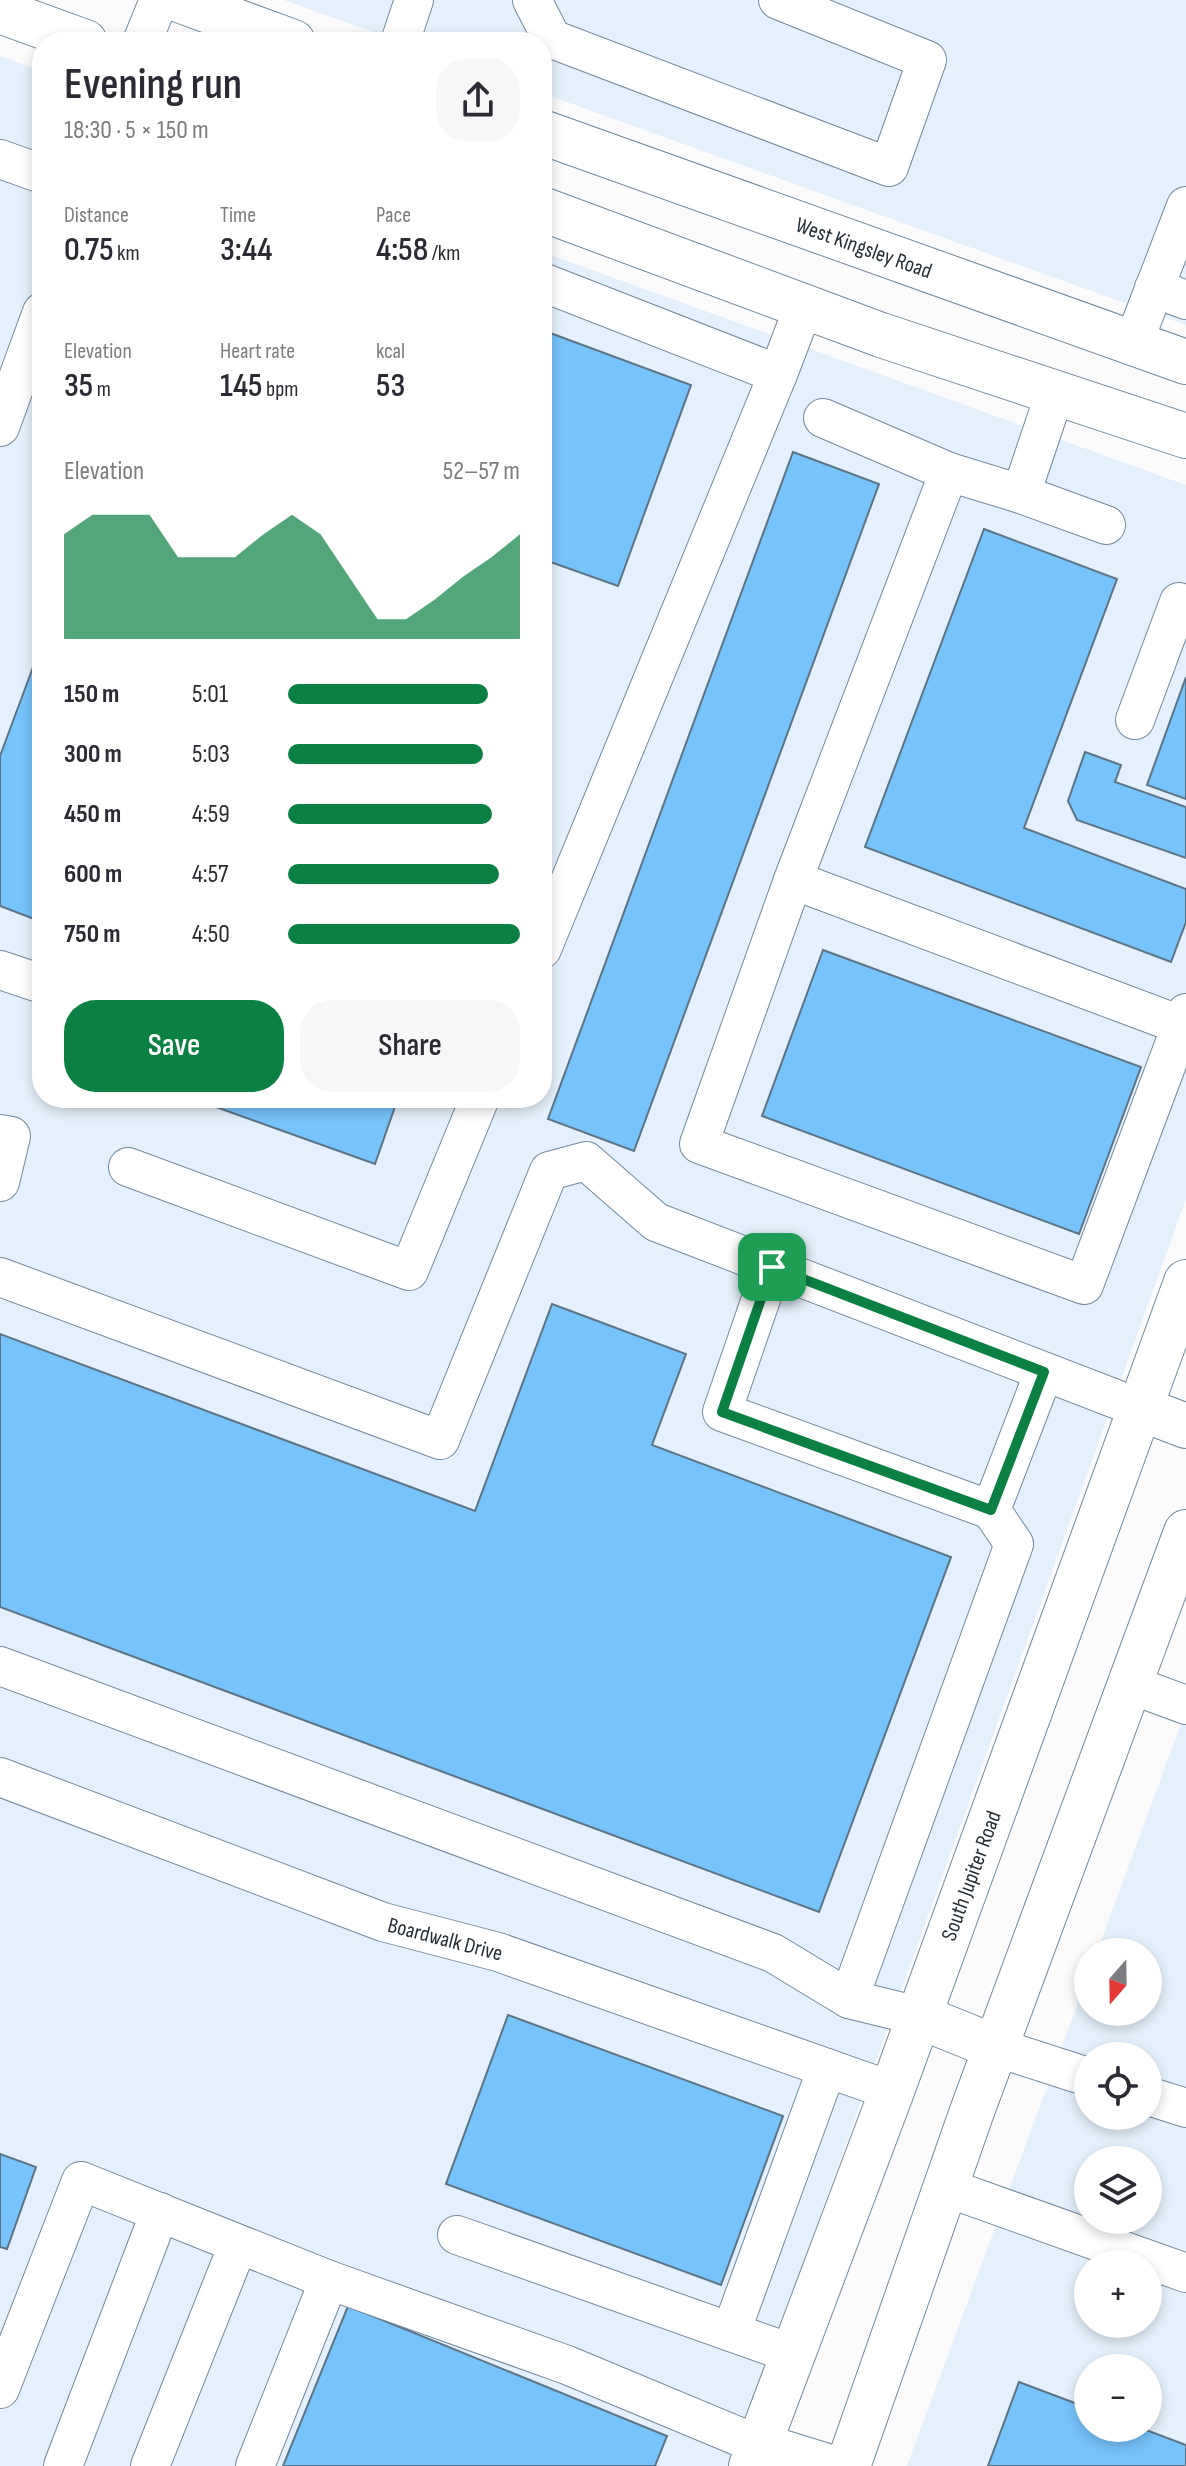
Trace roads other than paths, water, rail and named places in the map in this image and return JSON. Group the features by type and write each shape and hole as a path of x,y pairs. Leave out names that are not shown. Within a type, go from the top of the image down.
{"main road":[{"path":"179,0 266,32"},
{"path":"0,11 58,32"},
{"name":"West Kingsley Road","path":"552,136 1186,362"},
{"path":"552,213 881,335 1186,436"},
{"name":"South Jupiter Road","path":"755,2456 892,2091 1186,1282"},
{"path":"1139,1408 1186,1426"},
{"path":"848,2466 995,2047 1186,1532"},
{"path":"918,2016 995,2047"},
{"path":"755,2456 827,2466"}],"street":[{"path":"146,32 159,0"},
{"path":"403,32 414,0"},
{"path":"532,0 548,32"},
{"path":"552,39 889,167 927,60 778,0"},
{"path":"0,159 32,170"},
{"path":"1133,344 1170,294 1186,206"},
{"path":"552,286 778,374"},
{"path":"552,925 804,306"},
{"path":"0,427 32,339"},
{"path":"1021,494 1055,393"},
{"path":"823,418 949,472 1106,525"},
{"path":"793,880 1184,1022 1084,1285 699,1144 793,880 949,472"},
{"path":"1135,720 1184,596"},
{"path":"0,970 32,981"},
{"path":"128,1167 409,1271 476,1108"},
{"path":"0,1134 11,1136 0,1182"},
{"path":"0,1277 440,1440 549,1171 586,1161 656,1222 1139,1408"},
{"path":"772,1267 722,1412 991,1510 1014,1544 849,1999"},
{"path":"991,1510 1044,1372"},
{"path":"0,1666 773,1953 849,1999 918,2016"},
{"path":"1129,1684 1186,1705"},
{"name":"Boardwalk Drive","path":"0,1777 383,1922 498,1952 892,2091"},
{"path":"995,2047 1074,2072"},
{"path":"731,2332 827,2068"},
{"path":"1162,2100 1186,2108"},
{"path":"0,2389 81,2181 329,2280 567,2365 755,2456"},
{"path":"945,2187 1186,2273"},
{"path":"63,2466 160,2212"},
{"path":"457,2235 793,2354"},
{"path":"150,2466 238,2245"},
{"path":"255,2466 329,2280"}]}
